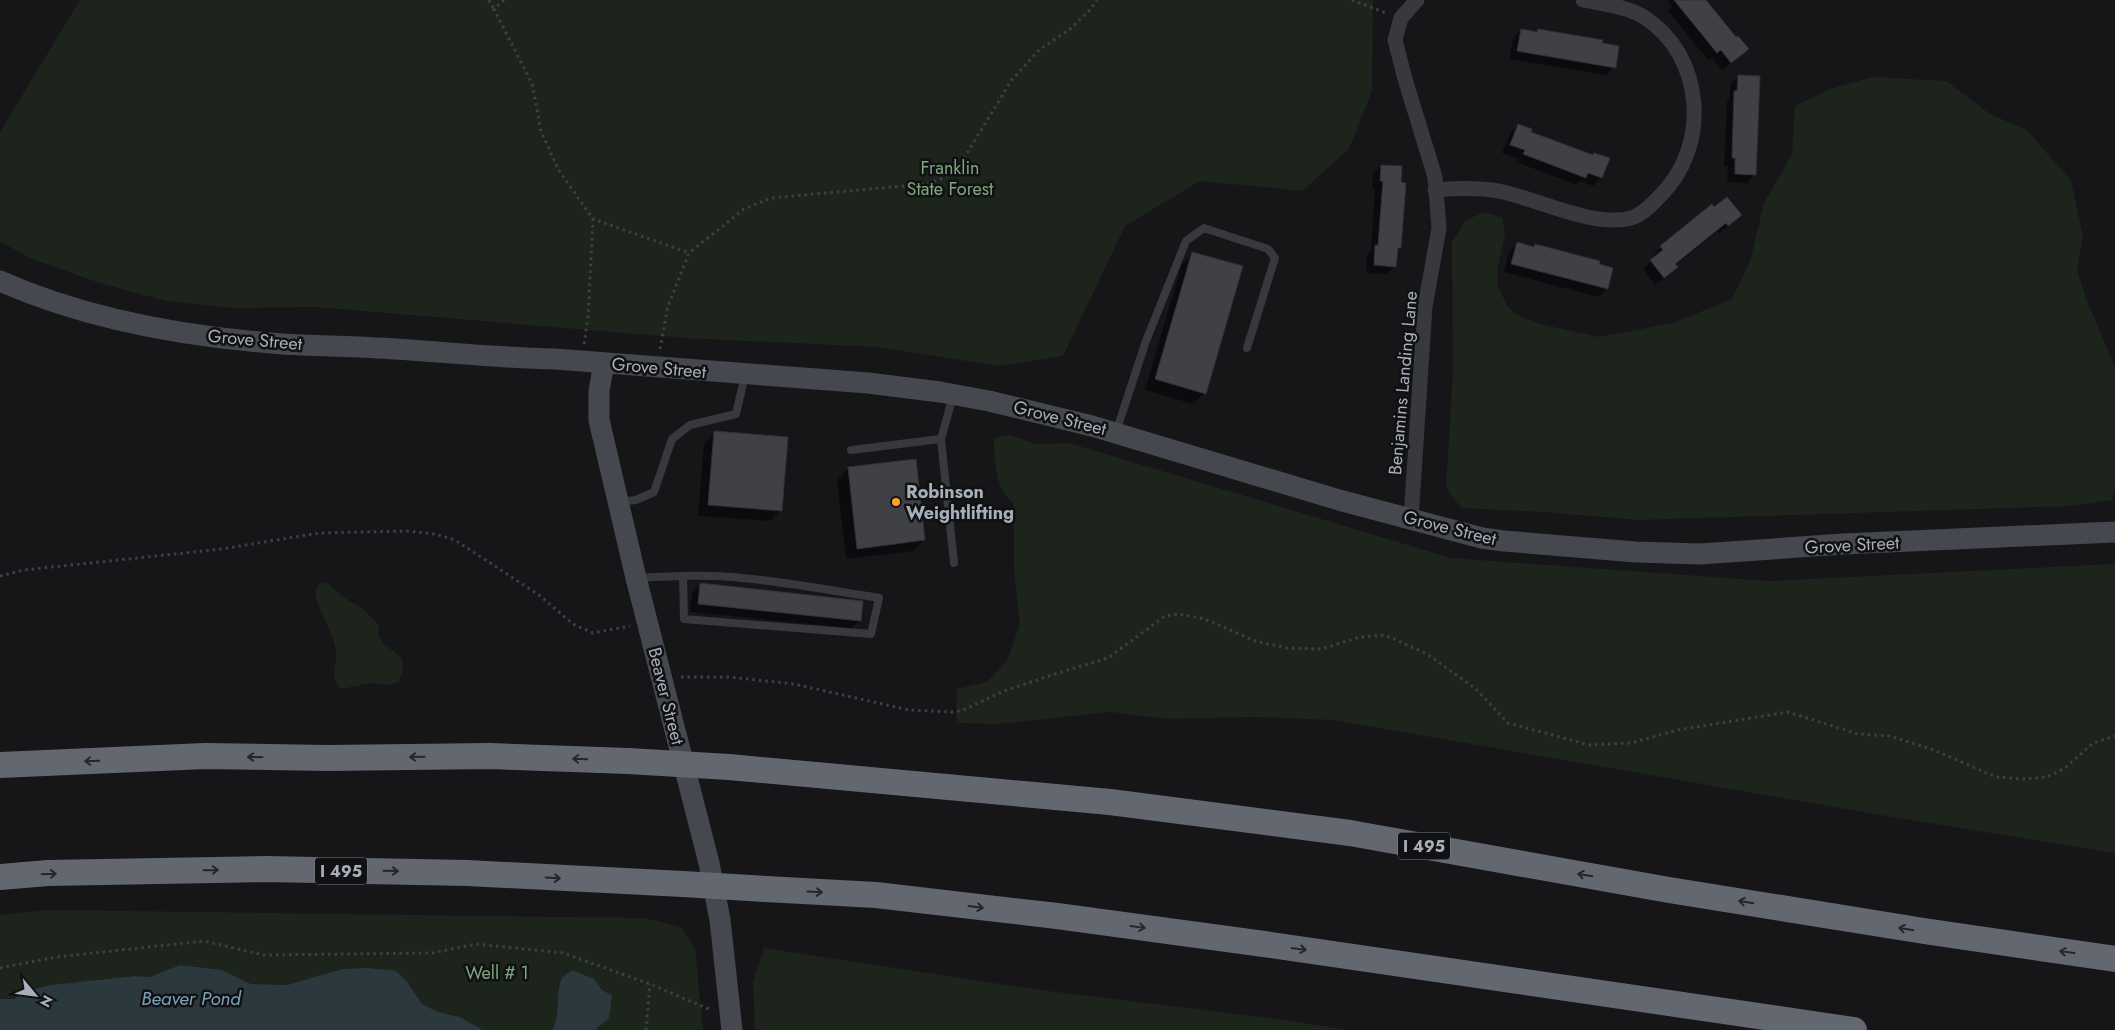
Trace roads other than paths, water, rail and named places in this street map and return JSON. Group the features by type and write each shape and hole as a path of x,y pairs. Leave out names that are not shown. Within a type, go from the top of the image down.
{"highway":[{"name":"I 495","path":"0,765 205,756 328,758 490,756 729,767 1110,802 1350,833 1679,892 1924,932 2115,959"},
{"name":"I 495","path":"0,877 48,873 266,869 467,873 876,895 1057,916 1264,944 1854,1030"}],"main road":[{"name":"Grove Street","path":"0,281 37,298 151,327 208,336 283,344 377,348 604,363 868,384 953,394 1053,415 1116,432 1330,497 1482,538 1504,541 1624,552 1700,554 1843,544 2115,532"},
{"name":"Beaver Street","path":"604,363 599,391 599,420 636,578 709,863 720,920 731,1020"}],"street":[{"name":"Benjamins Landing Lane","path":"1411,519 1425,307 1439,228 1435,177 1395,40 1401,18 1417,0"},
{"path":"1435,190 1468,188 1503,192 1574,213 1618,220 1633,218 1649,207 1672,184 1688,149 1696,104 1684,62 1661,31 1644,17 1622,8 1583,0"}],"lane":[{"path":"1116,432 1146,341 1186,241 1204,228 1268,249 1275,258 1247,348"},
{"path":"618,502 636,500 654,492 672,439 690,424 736,414 745,375"},
{"path":"953,394 942,439 954,562"},
{"path":"851,450 942,439"},
{"path":"636,578 683,576 742,578 879,598 871,634 684,620 683,576"}],"water":[{"name":"Beaver Pond","path":"180,965 222,970 251,984 287,985 342,969 368,968 396,971 408,983 422,1004 438,1012 460,1017 483,1030 0,1030 0,999 14,999 29,990 50,985 135,976 149,977"},
{"path":"572,970 594,979 602,990 612,995 609,1018 595,1030 552,1030 555,1024 560,984 563,977"}],"place":[{"name":"Robinson Weightlifting","path":"896,502"}],"park label":[{"name":"Franklin State Forest","path":"950,178"},
{"name":"Well # 1","path":"497,973"}]}
